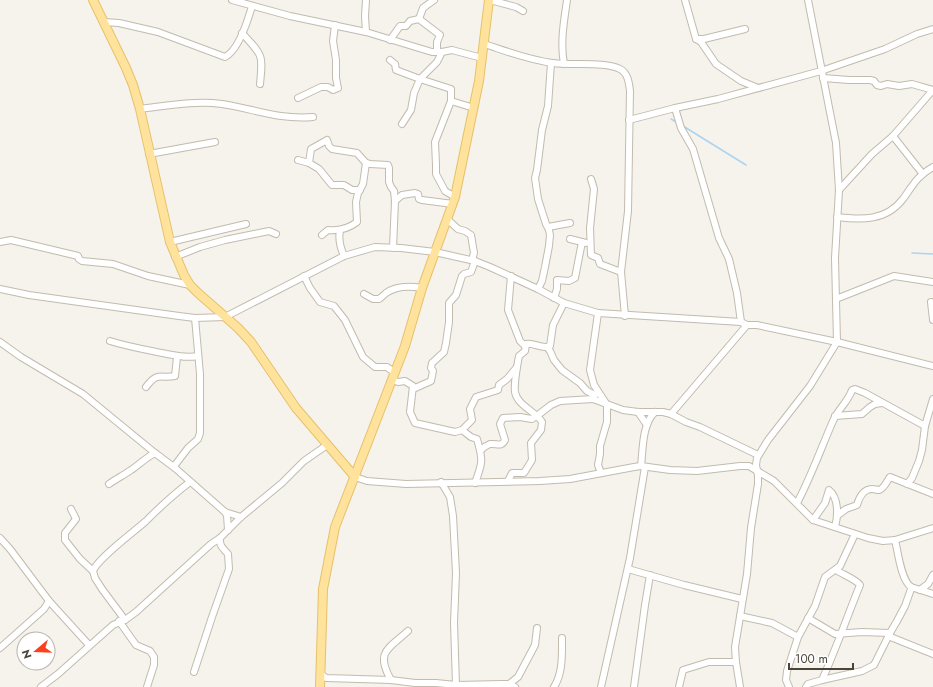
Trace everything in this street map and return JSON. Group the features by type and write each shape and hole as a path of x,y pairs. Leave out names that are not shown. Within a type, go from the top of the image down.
{"main road":[{"path":"93,0 133,85 140,109 170,242 184,275 190,284 225,318 238,328 250,342 296,408 355,478"},
{"path":"320,687 323,589 335,527 405,346 422,288 454,201 474,108 490,0"}],"street":[{"path":"232,0 290,16 366,32 432,52 452,50 482,58"},
{"path":"366,0 366,32"},
{"path":"419,19 423,8 434,0"},
{"path":"490,0 516,7 523,11"},
{"path":"564,64 562,55 563,32 567,0"},
{"path":"685,0 696,39 701,42 716,64 741,81 758,88"},
{"path":"740,687 736,662 736,647 758,484 758,472 756,465 758,456 810,386 837,342 835,258 839,190 836,144 808,0"},
{"path":"104,22 119,23 158,32 225,57 230,54 242,34 252,6"},
{"path":"390,40 400,26 406,26 410,21 419,19 440,35 437,42 439,52 437,62 420,79 414,94 411,110 402,124"},
{"path":"298,98 321,87 328,87 333,90 338,88 333,41 335,25"},
{"path":"696,39 704,39 745,29"},
{"path":"629,120 674,108 718,99 821,71 884,49 917,34 933,29"},
{"path":"242,34 261,54 262,62 260,84"},
{"path":"484,44 524,57 551,63 601,65 619,68 626,74 629,83 628,211 621,272 625,316"},
{"path":"390,60 395,64 396,70 451,89 451,101 435,142 436,174 445,191 454,201"},
{"path":"538,289 542,280 550,235 538,199 535,178 542,130 548,106 551,63"},
{"path":"823,78 870,80 881,86 887,84 899,86 912,84 933,90 893,136 872,154 839,190"},
{"path":"451,101 474,108"},
{"path":"140,109 177,104 208,103 222,104 273,116 296,118 313,117"},
{"path":"674,108 681,128 693,149 719,238 729,259 744,324"},
{"path":"893,136 922,173"},
{"path":"309,163 311,149 327,140 332,149 357,154 370,164 388,166 389,182 394,191 395,200 393,248"},
{"path":"149,154 215,142"},
{"path":"298,160 309,163 320,169 332,185 344,185 352,190 360,190"},
{"path":"322,235 328,230 340,231 357,222 356,202 358,193 363,184 366,162"},
{"path":"837,217 862,219 890,211 897,206 922,173 933,167"},
{"path":"591,179 594,189 590,228 591,255 598,258 600,264 621,272"},
{"path":"395,200 402,195 415,192 418,194 419,199 422,200 454,201"},
{"path":"413,389 431,381 433,372 432,363 444,352 446,343 449,322 448,304 456,295 462,276 471,272 474,261 471,236 465,231 458,229 447,219"},
{"path":"548,227 570,223"},
{"path":"170,242 246,224"},
{"path":"175,256 225,240 270,231 276,234"},
{"path":"340,231 340,246 344,256"},
{"path":"570,239 590,243"},
{"path":"0,242 11,240 78,256 82,261 113,264 148,276 190,284"},
{"path":"554,298 557,290 557,280 569,281 575,278 582,242"},
{"path":"0,289 86,304 195,318 225,318 344,256 375,247 393,248 435,252 490,266 564,303 598,313 756,325 837,342 933,366"},
{"path":"304,276 320,302 334,306 345,320 363,357 375,367 387,367 398,382 405,381 413,386 410,399 410,412 415,423 455,432 462,430 472,420 470,409 476,398 498,390 499,385 507,379 517,367"},
{"path":"511,276 508,310 520,341 525,346"},
{"path":"836,299 894,276 933,282"},
{"path":"364,294 373,299 379,299 386,293 398,287 414,286 422,288"},
{"path":"931,302 933,320"},
{"path":"547,347 550,346 553,325 564,303"},
{"path":"598,313 590,370 595,395 607,405"},
{"path":"175,468 175,465 188,448 198,439 200,433 200,374 195,318"},
{"path":"671,414 744,324"},
{"path":"110,341 177,357 198,356"},
{"path":"0,342 21,357 82,394 155,454 175,468 225,512 241,517"},
{"path":"525,346 528,343 547,347 554,360 562,370 580,383 586,391 595,395 607,405 623,410 638,412 663,412 671,414 686,422 700,426 758,456"},
{"path":"508,481 512,473 524,473 532,460 531,443 541,430 542,422 538,415 519,401 515,393 519,356 525,351 525,346"},
{"path":"146,387 154,378 160,376 174,376 177,357"},
{"path":"797,503 811,476 835,416 849,399 852,390 855,389 865,393 926,425 933,426"},
{"path":"481,450 489,444 503,444 505,440 500,424 503,418 520,417 532,419 551,405 560,401 595,395"},
{"path":"907,484 912,478 919,461 926,425 933,400"},
{"path":"835,416 862,414 875,404 882,403"},
{"path":"601,473 598,465 600,446 607,422 607,405"},
{"path":"638,412 647,425"},
{"path":"602,687 628,568 643,467 647,425 649,417 655,412"},
{"path":"462,430 471,437 477,439 481,450 481,467 476,483"},
{"path":"41,687 113,625 119,621 126,620 136,612 211,544 220,538 241,517 282,483 304,461 327,445"},
{"path":"109,484 131,470 147,457 155,454"},
{"path":"355,478 367,482 406,484 441,482 476,483 570,479 623,468 643,467 697,471 749,466 774,481 814,520 855,534 883,541 895,540 933,528"},
{"path":"838,515 846,508 857,505 858,499 865,491 883,488 890,477 933,494"},
{"path":"92,571 102,559 165,501 190,482"},
{"path":"441,482 450,497 454,523 456,573 454,623 456,685"},
{"path":"814,520 825,503 829,490 834,497 838,515 835,527"},
{"path":"71,509 76,520 65,533 65,540 92,571 94,578 126,620"},
{"path":"225,512 227,514 228,530"},
{"path":"789,687 786,680 787,671 798,637 815,606 825,577 836,570 842,563 855,534"},
{"path":"0,538 49,601 65,616 89,645"},
{"path":"194,672 229,569 230,562 228,554 221,548 220,538"},
{"path":"895,540 907,584 933,594"},
{"path":"628,568 742,599"},
{"path":"822,680 842,634 849,610 860,585 856,580 846,577 836,570"},
{"path":"634,687 650,575"},
{"path":"920,590 928,584 933,575"},
{"path":"806,687 808,684 862,671 871,667 878,658 905,606 911,586"},
{"path":"0,648 44,609 49,601"},
{"path":"740,616 772,623 798,637"},
{"path":"808,618 835,634 862,632 889,635 933,654"},
{"path":"119,621 136,645 150,651 154,657 154,665 147,687"},
{"path":"320,673 326,678 391,680 415,685 436,683 511,686 518,677 535,645 537,628"},
{"path":"391,680 385,668 385,653 389,647 408,631"},
{"path":"554,687 558,682 560,670 562,638"},
{"path":"679,687 682,680 683,670 708,662 736,662"}],"waterway":[{"path":"671,119 678,123"},
{"path":"683,126 746,165"},
{"path":"912,253 933,254"}]}
